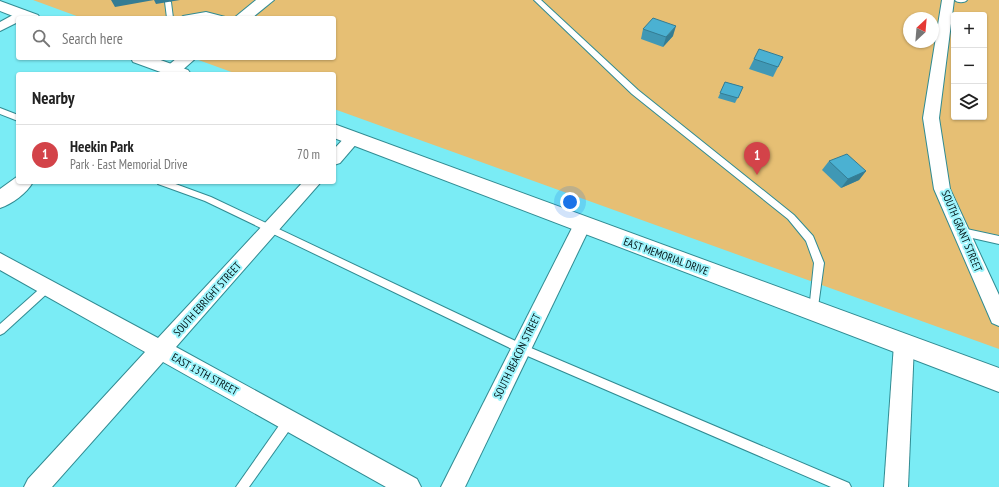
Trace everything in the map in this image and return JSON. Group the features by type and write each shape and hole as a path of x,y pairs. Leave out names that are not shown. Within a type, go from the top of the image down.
{"main road":[{"path":"245,16 266,0"},
{"path":"0,6 27,16"},
{"path":"144,60 171,72"},
{"path":"174,72 186,60"},
{"name":"EAST MEMORIAL DRIVE","path":"343,135 999,380"},
{"path":"0,200 21,184"}],"street":[{"name":"SOUTH GRANT STREET","path":"948,0 942,51 931,118 942,189 999,317"},
{"path":"0,27 16,20"},
{"path":"336,154 343,135"},
{"name":"SOUTH EBRIGHT STREET","path":"36,487 311,184"},
{"name":"SOUTH BEACON STREET","path":"453,487 520,348 582,225"},
{"name":"EAST 13TH STREET","path":"0,261 409,487"},
{"path":"896,487 904,344"}],"lane":[{"path":"537,0 635,92 791,217 810,239 819,263 814,311"},
{"path":"958,0 964,0"},
{"path":"168,2 170,16"},
{"path":"194,16 206,14 216,16"},
{"path":"0,111 16,117"},
{"path":"166,184 208,199 520,348 845,487"},
{"path":"962,232 999,240"},
{"path":"0,330 48,287"},
{"path":"242,487 289,421"}],"shaded area":[{"path":"33,0 999,0 999,240 962,232 999,317 999,349 336,110 336,72 232,72 198,60 336,60 336,16 77,16"}],"building":[{"path":"653,18 676,26 666,37 643,29"},
{"path":"759,49 783,57 778,67 754,59"},
{"path":"725,82 743,87 738,98 720,93"},
{"path":"847,154 866,171 848,179 829,161"}],"place":[{"name":"Heekin Park","path":"757,175"}]}
